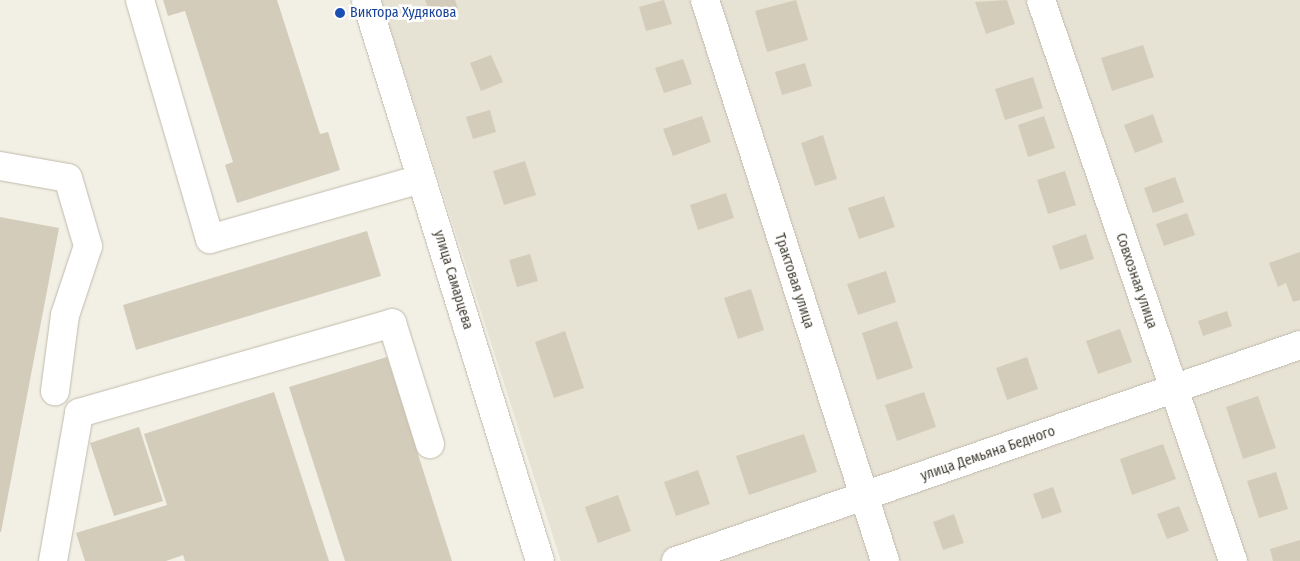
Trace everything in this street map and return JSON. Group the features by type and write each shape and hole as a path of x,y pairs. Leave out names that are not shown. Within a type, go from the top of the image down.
{"street":[{"path":"140,0 210,239 421,179"},
{"name":"улица Самарцева","path":"366,0 540,561"},
{"name":"Трактовая улица","path":"704,0 863,498 885,561"},
{"name":"Совхозная улица","path":"1041,0 1172,389 1233,561"},
{"path":"0,166 68,178 88,246 65,315 55,391"},
{"path":"53,561 78,413 392,323 430,444"},
{"name":"улица Демьяна Бедного","path":"676,561 863,498 1300,345"}],"shaded area":[{"path":"381,0 1300,0 1300,561 561,561"}],"building":[{"path":"163,0 277,0 320,134 328,132 340,170 237,203 225,165 233,162 185,11 168,16"},
{"path":"425,0 455,0 458,9 432,18"},
{"path":"664,0 672,24 646,31 639,7"},
{"path":"796,0 808,40 767,52 755,11"},
{"path":"1007,0 1015,24 986,34 975,2"},
{"path":"1143,45 1154,77 1112,91 1101,58"},
{"path":"491,55 503,82 481,91 470,63"},
{"path":"683,59 692,84 664,93 655,68"},
{"path":"805,63 812,86 782,95 775,72"},
{"path":"1033,77 1043,108 1005,120 995,89"},
{"path":"490,110 496,132 473,139 466,117"},
{"path":"1153,114 1163,142 1135,153 1124,125"},
{"path":"702,116 711,142 673,156 663,129"},
{"path":"1044,116 1055,148 1028,157 1018,125"},
{"path":"823,135 837,179 815,186 801,143"},
{"path":"525,161 536,195 504,205 493,171"},
{"path":"1065,171 1076,205 1048,214 1037,180"},
{"path":"1175,177 1184,202 1153,213 1144,188"},
{"path":"726,193 734,218 698,230 690,205"},
{"path":"884,196 895,227 859,239 848,208"},
{"path":"1187,213 1195,235 1164,246 1156,224"},
{"path":"0,217 59,228 1,532 0,532"},
{"path":"367,231 381,276 136,350 123,305"},
{"path":"1086,234 1094,259 1060,270 1052,246"},
{"path":"1300,252 1300,300 1293,302 1286,283 1278,287 1269,263"},
{"path":"530,254 538,281 517,287 509,260"},
{"path":"886,271 896,302 858,315 847,284"},
{"path":"751,289 764,330 738,339 724,298"},
{"path":"1227,311 1232,326 1203,336 1198,321"},
{"path":"897,321 913,368 877,380 862,333"},
{"path":"1120,329 1132,362 1098,374 1086,341"},
{"path":"565,331 584,388 554,398 535,342"},
{"path":"387,357 452,561 345,561 289,387"},
{"path":"1027,357 1038,389 1007,400 996,368"},
{"path":"274,392 329,561 185,561 183,555 166,561 85,561 76,533 167,505 144,434"},
{"path":"924,392 936,427 897,441 885,405"},
{"path":"1258,396 1276,448 1243,459 1226,407"},
{"path":"139,427 163,501 114,516 90,443"},
{"path":"804,434 817,472 749,495 736,456"},
{"path":"1163,444 1176,479 1132,495 1120,459"},
{"path":"698,470 710,504 676,516 664,482"},
{"path":"1276,472 1288,509 1259,518 1247,481"},
{"path":"1053,487 1062,512 1042,519 1033,494"},
{"path":"618,495 631,531 598,543 585,507"},
{"path":"1179,506 1189,531 1167,539 1157,514"},
{"path":"954,514 964,543 943,550 933,522"},
{"path":"1300,540 1300,561 1273,561 1270,549"}],"place":[{"name":"Виктора Худякова","path":"340,13"}]}
